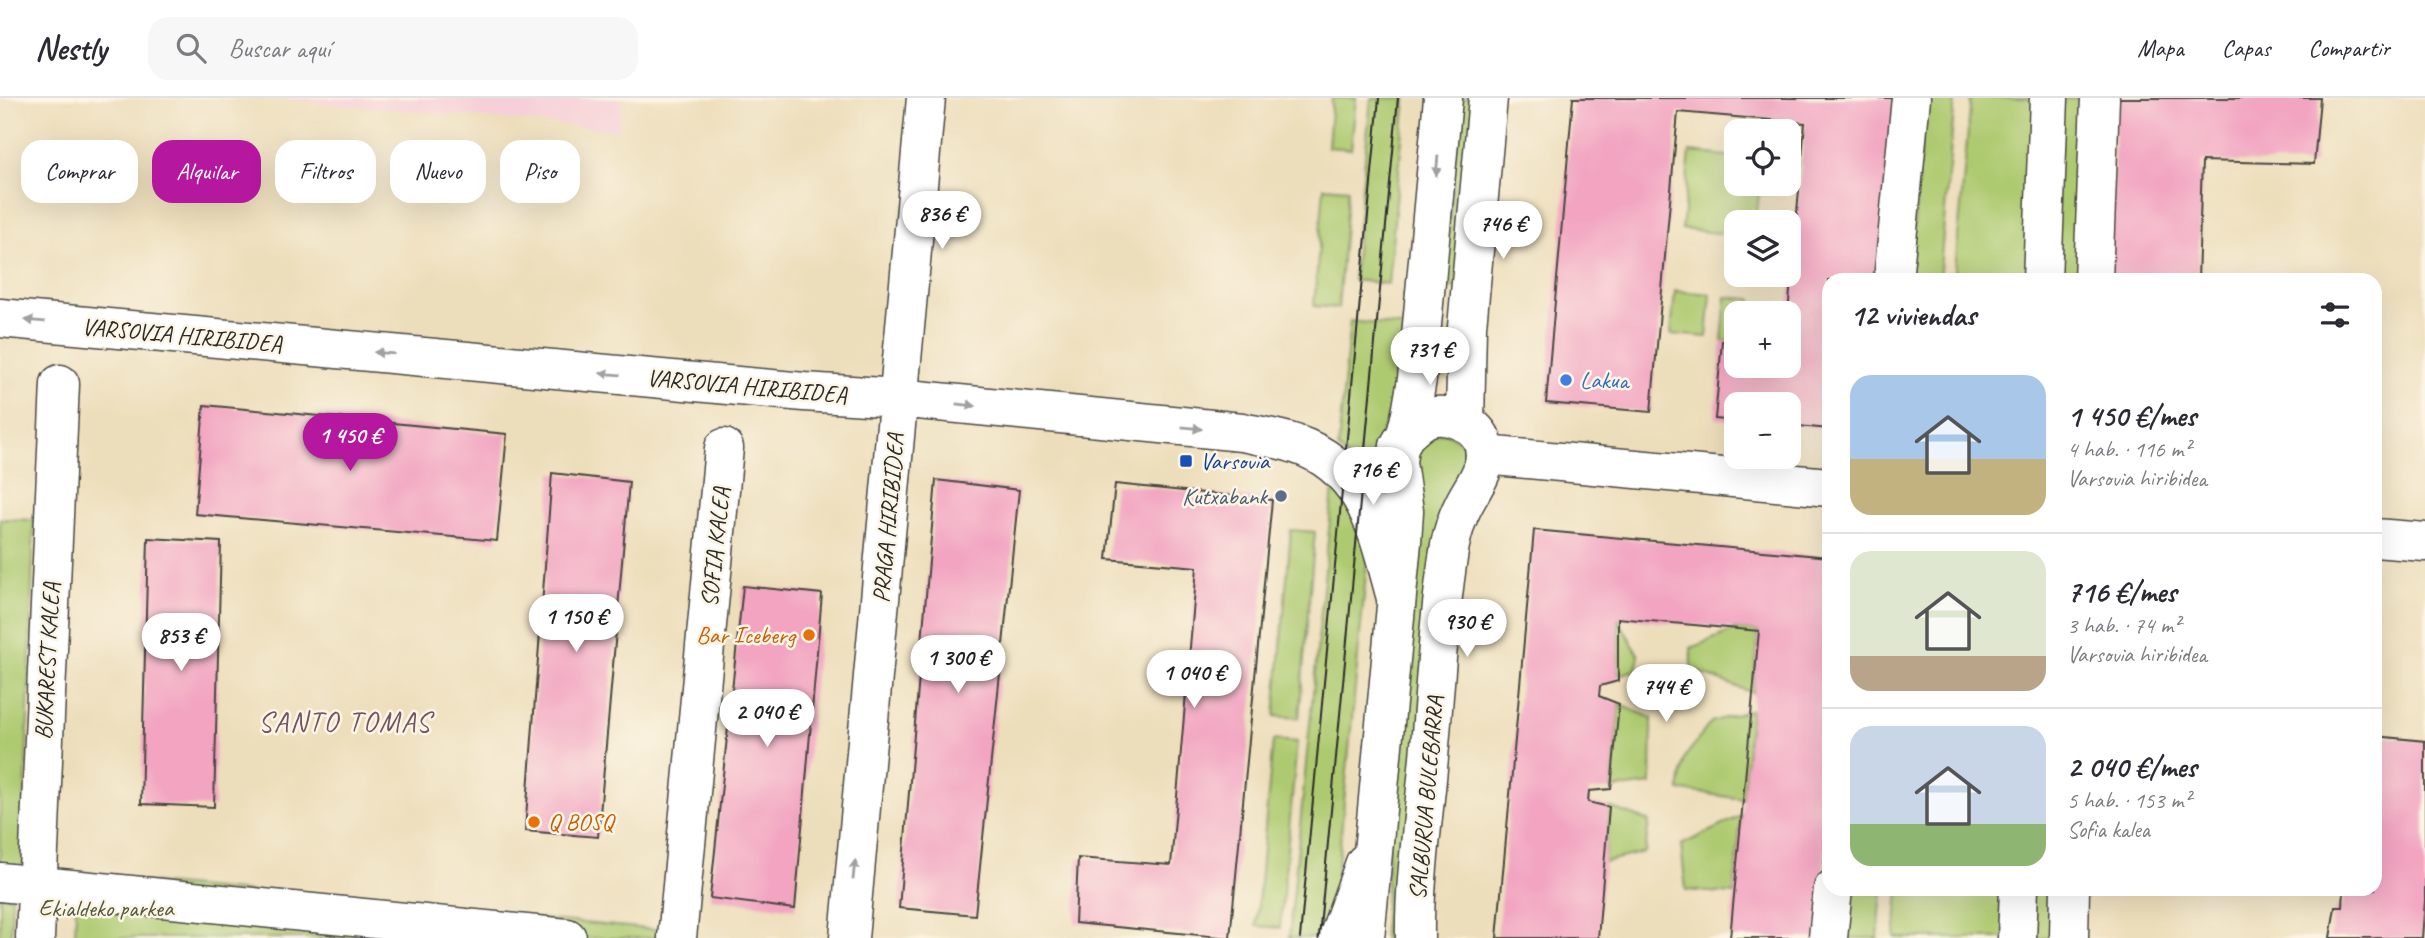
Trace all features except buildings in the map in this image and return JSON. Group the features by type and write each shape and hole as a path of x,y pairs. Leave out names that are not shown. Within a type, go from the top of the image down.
{"street":[{"name":"PRAGA HIRIBIDEA","path":"853,935 926,98"},
{"name":"SALBURUA BULEBARRA","path":"1365,938 1404,511 1397,462 1399,446 1406,434 1417,379 1443,98"},
{"path":"1465,423 1467,327 1488,98"},
{"path":"1894,273 1911,98"},
{"path":"2042,273 2049,98"},
{"path":"2093,273 2100,98"},
{"name":"VARSOVIA HIRIBIDEA","path":"0,318 804,393 898,398 1242,432 1295,443 1328,460 1344,473 1361,494 1375,523 1397,602"},
{"name":"BUKAREST KALEA","path":"35,938 18,884 60,384"},
{"path":"1406,434 1426,418 1452,417 1476,432 1482,440 1485,455 1822,485"},
{"name":"SOFIA KALEA","path":"677,938 724,448"},
{"name":"SALBURUA BULEBARRA","path":"1416,938 1417,892 1440,630 1451,542 1464,503 1483,472 1485,455"},
{"path":"2382,539 2425,542"},
{"path":"1338,938 1374,838"},
{"path":"18,884 567,938"},
{"path":"1828,938 1832,896"},
{"path":"2017,938 2019,896"},
{"path":"2068,938 2070,896"}],"shaded area":[{"path":"265,98 622,98 619,130"}],"green space":[{"path":"1332,98 1356,98 1351,149 1328,147"},
{"path":"1371,98 1406,98 1388,284 1353,280"},
{"path":"1461,98 1474,98 1456,287 1443,287"},
{"path":"1925,98 1955,98 1940,273 1910,273"},
{"path":"1971,98 2039,98 2032,273 1955,273"},
{"path":"2059,98 2086,98 2079,273 2050,273"},
{"path":"1690,152 1724,156 1724,196 1759,196 1757,210 1724,210 1724,234 1682,229"},
{"path":"1324,187 1348,189 1338,308 1314,306"},
{"path":"1675,291 1711,294 1707,337 1671,334"},
{"path":"1726,297 1752,299 1752,301 1726,301"},
{"path":"1350,321 1406,327 1398,386 1376,452 1379,477 1377,481 1371,479 1338,448"},
{"path":"1444,433 1462,444 1468,463 1398,938 1383,938 1414,456 1426,440"},
{"path":"1334,478 1369,542 1332,927 1328,938 1289,938"},
{"path":"0,519 34,520 23,873 0,871"},
{"path":"1291,530 1315,532 1299,718 1275,716"},
{"path":"1618,618 1639,656 1636,670 1618,675"},
{"path":"1737,629 1759,631 1753,693 1691,669 1691,648"},
{"path":"1619,704 1652,718 1651,784 1611,789"},
{"path":"1751,710 1743,799 1679,790 1685,757 1711,722"},
{"path":"1273,740 1297,742 1280,928 1256,926"},
{"path":"1609,807 1649,821 1645,852 1604,862"},
{"path":"1741,816 1734,894 1686,890 1681,845"},
{"name":"Ekialdeko parkea","path":"77,876 659,930 659,938 75,938"},
{"path":"0,896 12,897 11,938 0,938"},
{"path":"1851,896 1881,896 1878,938 1847,938"},
{"path":"1898,896 2008,896 2006,938 1895,938"},
{"path":"2027,896 2055,896 2053,938 2024,938"}],"tram line":[{"path":"1300,938 1379,98"},
{"path":"1319,938 1398,98"}],"place":[{"name":"Lakua","path":"1566,380"},
{"name":"Varsovia","path":"1186,461"},
{"name":"Kutxabank","path":"1281,496"},
{"name":"Bar Iceberg","path":"809,635"},
{"name":"Q BOSQ","path":"534,822"}],"district":[{"name":"SANTO TOMAS","path":"345,721"}]}
